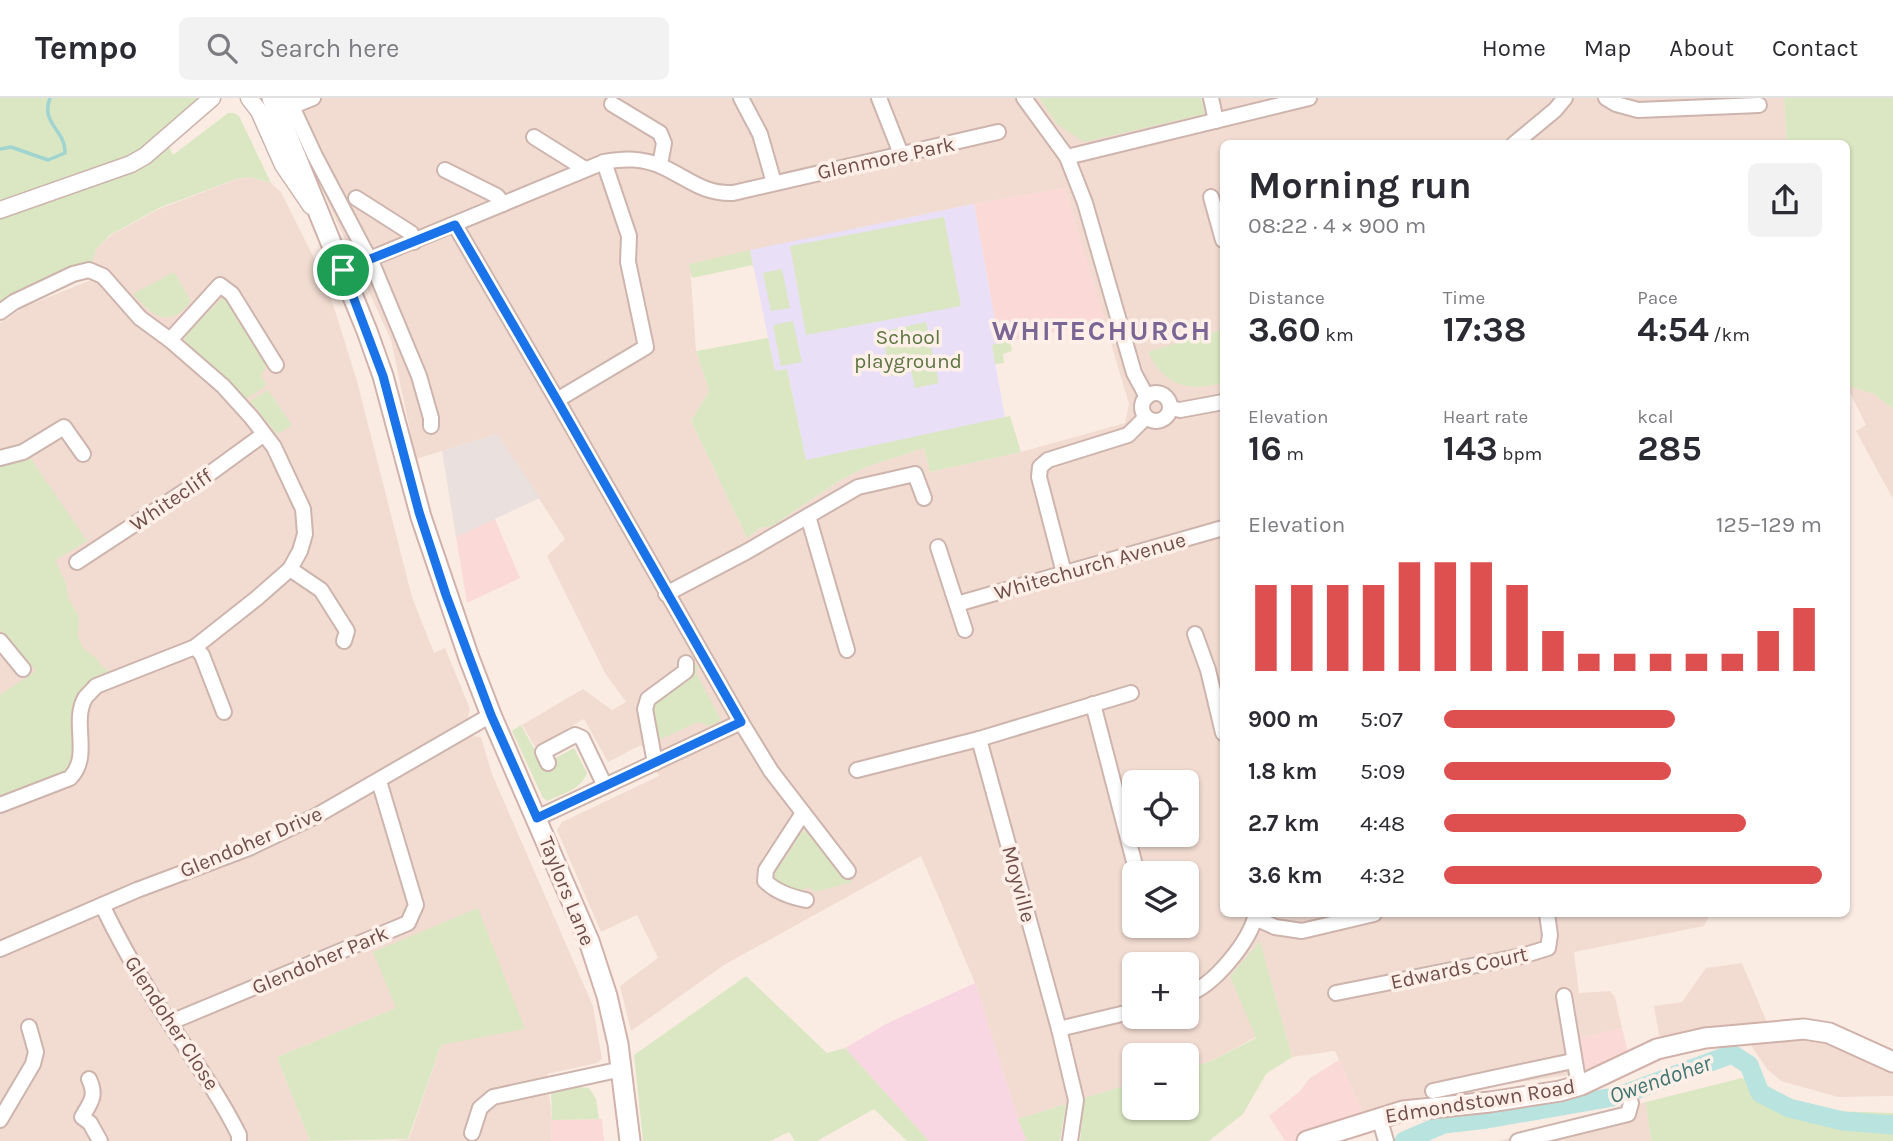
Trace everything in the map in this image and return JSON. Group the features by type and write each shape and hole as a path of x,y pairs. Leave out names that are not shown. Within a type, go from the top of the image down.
{"main road":[{"name":"Taylors Lane","path":"272,98 343,270 383,376 413,491 446,595 491,715 589,941 607,996 622,1069 630,1141"},
{"name":"Edmondstown Road","path":"1307,1141 1404,1111 1543,1095 1579,1086 1657,1049 1705,1038 1804,1029 1829,1033 1893,1062"}],"street":[{"path":"0,210 131,164 145,156 212,98"},
{"path":"249,98 259,111 283,165 324,225"},
{"path":"313,98 291,102 315,156 370,259 419,376 431,418 430,426"},
{"path":"741,98 760,134 774,183"},
{"path":"879,98 901,154"},
{"path":"1024,98 1067,157 1085,203 1134,373 1147,397"},
{"path":"1211,98 1216,121"},
{"path":"1067,157 1309,98"},
{"path":"1519,140 1555,110 1565,98"},
{"path":"1606,98 1616,104 1638,110 1666,104 1759,105"},
{"path":"612,104 660,133 664,143 660,165"},
{"name":"Glenmore Park","path":"343,270 604,163 631,159 660,165 715,193 733,193 998,132"},
{"path":"534,137 585,169"},
{"path":"557,400 646,347 628,262 629,236 604,163"},
{"path":"445,170 497,196 503,204"},
{"path":"1211,197 1220,229"},
{"path":"356,198 411,233 414,242"},
{"path":"455,225 741,722 771,771 848,871"},
{"path":"0,312 63,278 89,270 103,276 140,318 223,386 274,447 294,488 305,519 305,534 300,551 290,569 257,598 195,647 96,686 85,699 81,714 81,760 74,774 44,789 0,805"},
{"path":"170,340 220,285 232,294 276,365"},
{"path":"1146,417 1142,405 1147,397 1155,394 1164,396 1170,408"},
{"path":"1170,408 1180,410 1220,403"},
{"path":"1146,417 1159,421 1166,416 1170,408"},
{"path":"1064,573 1040,477 1040,467 1048,460 1128,435 1146,417"},
{"path":"0,457 23,452 64,427 83,454"},
{"name":"Whitecliff","path":"77,562 264,435"},
{"path":"666,594 858,487 915,474 924,498"},
{"path":"808,516 847,650"},
{"name":"Whitechurch Avenue","path":"957,604 1220,529"},
{"path":"938,547 965,630"},
{"path":"290,569 321,590 347,631 344,640"},
{"path":"1195,634 1208,670 1220,720"},
{"path":"0,641 23,669"},
{"path":"195,647 202,655 224,712"},
{"path":"655,763 646,709 648,699 686,671 686,663"},
{"path":"1208,670 1220,667"},
{"path":"857,770 979,739 1131,693"},
{"path":"1093,704 1134,861"},
{"name":"Glendoher Drive","path":"0,948 249,848 316,816 491,715"},
{"path":"537,818 741,722"},
{"path":"548,763 543,752 575,735 582,738 605,786"},
{"name":"Moyville","path":"979,739 1076,1100 1070,1141"},
{"name":"Glendoher Park","path":"171,1022 408,923 416,905 379,781"},
{"path":"803,813 766,870 765,881 771,887 792,897 806,900"},
{"name":"Glendoher Close","path":"102,905 129,957 220,1097 239,1135 239,1141"},
{"path":"1199,987 1228,964 1243,943 1256,917"},
{"path":"1258,917 1275,927 1302,931 1361,917"},
{"name":"Edwards Court","path":"1336,993 1522,956 1548,948 1550,935 1547,917"},
{"path":"1564,996 1579,1086"},
{"path":"1059,1030 1122,1014"},
{"path":"0,1120 33,1064 36,1052 28,1026"},
{"path":"1433,1091 1568,1062"},
{"path":"1539,1067 1543,1095"},
{"path":"472,1133 480,1108 493,1097 622,1069"},
{"path":"89,1079 94,1090 82,1117 90,1123 100,1141"},
{"path":"1518,1141 1628,1114 1631,1103"},
{"path":"1379,1117 1386,1141"}],"shaded area":[{"path":"285,98 1039,98 1057,124 1205,114 1201,98 1784,98 1787,140 1220,140 1220,917 1708,917 1704,926 1574,952 1579,993 1610,991 1615,997 1622,1028 1576,1039 1582,1073 1426,1096 1363,1113 1335,1051 1292,1057 1260,942 1231,976 1256,1037 1199,1065 1199,1043 1122,1043 1122,1087 1018,1119 975,983 921,856 724,965 631,1031 620,986 658,958 637,915 601,932 557,830 562,822 659,776 641,745 608,762 584,719 535,747 522,725 583,689 612,710 626,702 605,673 547,556 565,539 497,434 416,459 391,340 331,209","holes":["1065,188 1129,404 1125,423 1021,452 930,472 924,448 866,467 839,481 772,526 760,528 747,538 691,421 709,391 696,351 690,264 974,204"]},
{"path":"250,177 271,183 281,192 326,282 357,381 412,597 434,653 445,648 470,709 467,721 473,736 481,737 492,774 593,1006 602,1059 597,1063 547,1074 552,1120 551,1141 394,1141 409,1139 441,1045 396,1008 277,1057 310,1141 0,1141 0,323 24,307 91,280 96,249 111,235 159,209 237,179"},
{"path":"1065,188 1106,322 999,343 974,204"},
{"path":"974,204 999,343 992,345 1005,418 806,461 787,369 775,371 750,250"},
{"path":"1850,386 1874,394 1893,409 1893,499 1856,431 1866,425 1850,393"},
{"path":"497,434 540,498 456,537 442,451"},
{"path":"495,519 520,578 467,603 456,537"},
{"path":"1742,963 1768,1025 1665,1037 1659,1035 1654,1006 1682,1002 1706,968"},
{"path":"975,983 1027,1141 929,1141 845,1048 886,1024"},
{"path":"1622,1028 1628,1052 1602,1067 1582,1073 1576,1039"},
{"path":"1815,1036 1893,1069 1893,1096 1838,1097 1781,1081 1767,1069 1750,1040"},
{"path":"1339,1060 1363,1113 1309,1132 1294,1141 1285,1141 1269,1116 1299,1092 1310,1078"},
{"path":"1646,1102 1651,1141 1498,1141"},
{"path":"602,1119 604,1141 551,1141 552,1120"}],"green space":[{"path":"0,98 204,98 142,153 0,204"},
{"path":"1039,98 1201,98 1205,114 1084,142 1057,124"},
{"path":"1784,98 1893,98 1893,409 1874,394 1850,386 1850,140 1787,140"},
{"path":"228,113 239,116 271,183 250,177 236,179 159,208 110,235 96,249 92,263 52,275 0,306 0,216 138,169 169,146 173,155"},
{"path":"944,217 961,306 806,335 790,246"},
{"path":"750,250 753,265 692,278 689,264"},
{"path":"782,269 790,308 771,311 763,273"},
{"path":"174,272 191,301 175,316 161,317 133,294"},
{"path":"224,296 229,298 267,365 261,376 267,385 243,401 183,343 187,334"},
{"path":"793,321 802,362 781,366 773,325"},
{"name":"School playground","path":"926,322 939,383 915,388 911,371 891,376 881,332"},
{"path":"1220,330 1220,383 1199,387 1179,384 1162,373 1148,352"},
{"path":"768,338 775,371 787,369 806,460 1010,416 1021,452 930,472 924,448 866,467 839,481 772,526 760,528 747,538 691,421 709,391 696,351"},
{"path":"1010,341 1012,351 1003,354 1004,363 995,364 992,345"},
{"path":"268,390 292,425 277,434 250,401"},
{"path":"29,456 87,541 55,560 66,584 68,598 79,616 78,637 83,648 96,658 104,669 107,668 109,674 87,685 78,700 75,756 65,773 0,799 0,695 36,671 0,630 0,464"},
{"path":"694,661 698,667 696,673 721,720 710,726 698,722 659,740 657,750 651,706 656,697 663,699 690,676"},
{"path":"521,725 543,765 574,748 587,773 580,784 547,801 543,798 512,731"},
{"path":"804,831 811,832 843,877 850,878 852,882 815,892 809,887 794,893 787,887 778,888 771,882 770,873 774,874 796,842 795,838"},
{"path":"478,908 525,1029 441,1045 408,1139 310,1141 277,1057 396,1008 373,952"},
{"path":"1260,941 1292,1057 1266,1074 1243,1114 1209,1141 1080,1141 1084,1098 1122,1087 1122,1120 1199,1120 1199,1065 1256,1038 1230,976"},
{"path":"746,976 827,1053 845,1048 929,1141 907,1141 874,1109 817,1141 795,1141 789,1132 770,1141 643,1141 634,1055"},
{"path":"1742,1078 1779,1097 1833,1111 1893,1113 1893,1141 1651,1141 1646,1102"},
{"path":"578,1087 589,1088 596,1099 599,1119 552,1120 551,1092"},
{"path":"1066,1104 1060,1141 1027,1141 1018,1119"}],"waterway":[{"path":"0,149 11,147 48,160 65,153 62,138 48,114 50,98"},
{"name":"Owendoher","path":"1404,1141 1444,1124 1619,1096 1732,1054 1749,1065 1760,1093 1789,1108 1843,1121 1893,1125"}],"district":[{"name":"WHITECHURCH","path":"1102,330"}],"route":[{"path":"455,225 741,722 537,818 491,715 446,595 419,512 383,376 343,270 455,225"}]}
